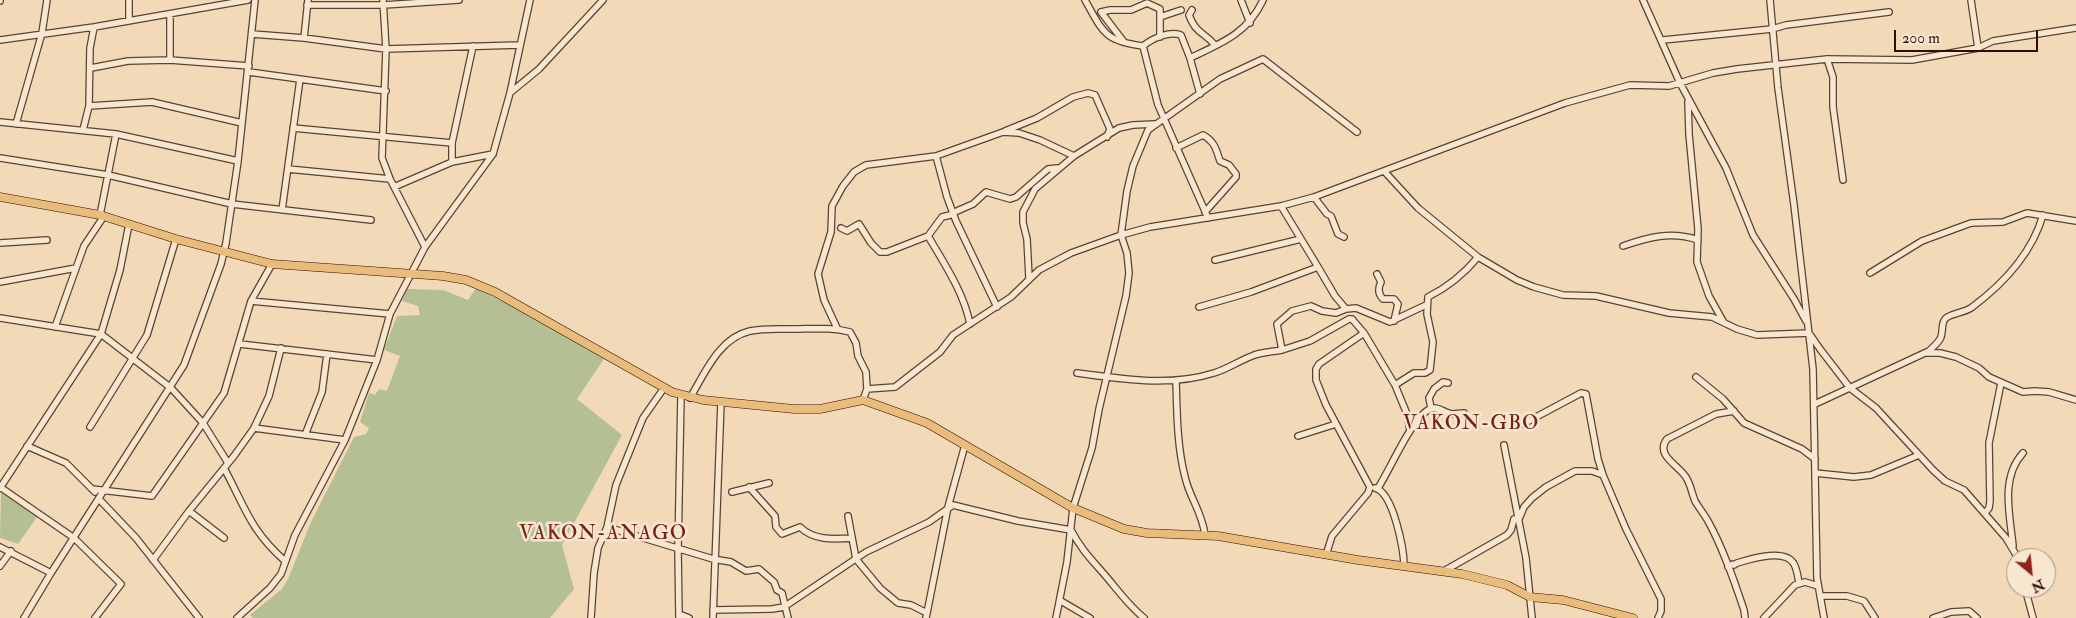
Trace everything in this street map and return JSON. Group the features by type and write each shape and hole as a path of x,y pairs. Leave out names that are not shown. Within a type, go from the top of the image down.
{"main road":[{"path":"0,197 102,215 223,253 272,264 454,277 484,286 664,388 681,395 721,402 810,409 863,400 916,418 1073,508 1135,532 1205,535 1485,578 1506,585 1530,597 1563,600 1633,618"}],"street":[{"path":"16,124 42,33 47,0"},
{"path":"129,0 129,20"},
{"path":"0,40 94,27 248,0"},
{"path":"24,618 184,365 223,253 238,161 255,0"},
{"path":"304,38 307,2 459,0"},
{"path":"236,618 270,588 280,574 299,526 345,440 377,360 390,314 410,274 425,247 493,154 510,93 530,0"},
{"path":"510,93 539,68 603,0"},
{"path":"1085,0 1104,34 1125,44 1143,46 1160,36 1170,33 1181,35 1190,58 1200,94"},
{"path":"1241,0 1250,23"},
{"path":"1190,58 1233,37 1250,23 1263,0"},
{"path":"1644,0 1663,40 1680,83 1726,168 1753,235 1794,299 1820,349 1850,388 1876,408 1945,481 1964,490 2012,546"},
{"path":"1776,0 1770,2 1772,29 1809,329 1815,404 1815,542 1818,586 1824,618"},
{"path":"1971,0 1978,48"},
{"path":"1090,10 1101,12 1131,10 1149,1 1160,9 1161,12 1160,36"},
{"path":"384,2 386,90 382,158 390,179 425,247"},
{"path":"1160,17 1181,10"},
{"path":"1192,10 1189,15 1199,33 1209,38 1215,45"},
{"path":"1101,12 1125,44"},
{"path":"1663,40 1772,29 1786,25 1889,12"},
{"path":"170,14 170,60"},
{"path":"83,130 89,106 90,48 94,27"},
{"path":"867,389 895,387 940,352 953,335 1011,297 1029,278 1050,263 1121,235 1150,227 1206,215 1281,206 1314,197 1446,149 1490,129 1565,102 1630,85 1661,87 1714,74 1777,65 1827,59 1912,60 1978,48 1993,41 2076,28"},
{"path":"252,34 304,38 386,49 519,46"},
{"path":"452,162 452,143 473,46"},
{"path":"1143,46 1163,119 1206,215"},
{"path":"1056,618 1061,601 1073,508 1092,448 1099,409 1126,296 1129,273 1127,253 1121,235 1130,176 1148,130 1220,79 1263,59 1357,132"},
{"path":"1827,59 1833,77 1833,108 1843,180"},
{"path":"90,68 128,61 170,60 249,69 300,79 386,90"},
{"path":"282,210 300,79"},
{"path":"837,328 818,284 818,274 831,232 832,206 843,186 854,172 866,165 936,156 1037,118 1073,97 1088,93 1095,95 1110,129 1106,137"},
{"path":"1688,99 1698,240 1697,262 1714,306 1725,322"},
{"path":"89,106 152,102 242,123"},
{"path":"0,122 116,134 238,161"},
{"path":"1029,278 1027,239 1023,224 1023,212 1035,189 1074,156 1119,128 1155,124"},
{"path":"293,128 452,143"},
{"path":"1003,132 1019,132 1074,156"},
{"path":"55,327 84,246 102,215 116,134"},
{"path":"1176,148 1203,135 1214,144 1220,161 1229,165 1236,174 1236,178 1206,215"},
{"path":"394,187 452,162 493,154"},
{"path":"936,156 947,197 997,307"},
{"path":"0,158 108,175 232,204 371,220"},
{"path":"842,228 847,231 859,224 871,243 880,252 887,252 928,236 942,217 973,204 986,192 1010,198 1016,197 1048,170 1059,168"},
{"path":"288,170 390,179"},
{"path":"1384,171 1418,208 1478,257 1517,280 1562,295 1596,296 1669,313 1712,317 1757,336 1809,329"},
{"path":"1314,197 1327,214 1331,216 1338,234 1344,237"},
{"path":"1281,206 1335,296 1346,309"},
{"path":"1870,273 1937,234 1971,223 2003,222 2027,213 2076,221"},
{"path":"1815,404 1869,377 1926,352 1940,340 1944,320 1947,317 1960,314 1970,308 2012,271 2038,231 2043,215"},
{"path":"95,618 121,584 74,538 0,488 101,334 120,270 129,224"},
{"path":"928,236 955,284 968,313 970,324"},
{"path":"1623,246 1651,236 1685,236 1698,240"},
{"path":"90,427 147,335 176,239"},
{"path":"1215,260 1301,239"},
{"path":"0,243 47,240"},
{"path":"1431,366 1433,342 1426,305 1428,297 1449,285 1466,272 1478,257"},
{"path":"92,489 152,496 224,393 240,344 251,301 272,264"},
{"path":"1199,307 1251,292 1318,267"},
{"path":"0,282 76,268"},
{"path":"1377,274 1381,282 1379,295 1383,299 1394,299 1398,304 1394,321"},
{"path":"251,301 390,314"},
{"path":"1282,350 1277,324 1292,311 1310,306 1322,311 1336,313 1346,309 1364,310 1386,322 1394,321 1426,305"},
{"path":"0,318 101,334 171,388 203,423 226,466 250,522 268,546 285,560"},
{"path":"1077,373 1108,377 1176,380 1214,373 1254,355 1282,350 1310,341 1352,319 1364,333 1395,385 1407,414 1410,430"},
{"path":"690,398 719,350 733,338 748,332 762,330 837,328 850,332 853,336 858,356 866,372 867,389 863,400"},
{"path":"1326,555 1332,536 1368,493 1370,487 1326,405 1316,380 1316,369 1319,364 1345,348 1364,333"},
{"path":"240,344 377,360"},
{"path":"153,560 254,428 268,396 280,348"},
{"path":"1926,352 1956,357 1979,368 1989,377 2023,392 2049,392 2076,400"},
{"path":"305,435 322,392 327,354"},
{"path":"1395,385 1414,373 1428,372 1437,360"},
{"path":"1696,377 1724,399 1744,423 1802,449 1815,459"},
{"path":"1176,380 1177,416 1182,466 1189,490 1202,515 1205,535"},
{"path":"1431,408 1429,398 1434,389 1443,382 1448,383"},
{"path":"1985,513 1989,508 1990,501 1989,443 2001,383"},
{"path":"590,618 596,556 607,527 616,485 649,407 664,388"},
{"path":"1523,424 1581,393 1586,394 1602,475 1626,530 1661,599 1662,606 1658,618"},
{"path":"681,395 678,549 679,616 689,618"},
{"path":"713,618 721,402"},
{"path":"1431,408 1441,409 1452,414 1464,414"},
{"path":"1378,488 1410,430 1431,408"},
{"path":"1734,411 1716,414 1667,439 1663,444 1666,456 1686,477 1694,498 1708,521 1728,567 1744,610 1745,618"},
{"path":"1298,436 1336,424"},
{"path":"254,428 345,440"},
{"path":"848,516 856,559 891,599 898,603 911,605 926,616 948,507 965,445"},
{"path":"1504,445 1529,580 1532,618"},
{"path":"27,446 66,463 136,538 199,618"},
{"path":"2012,546 2008,490 2010,476 2016,461 2023,453"},
{"path":"1815,473 1854,477 1870,476 1919,455"},
{"path":"1519,519 1524,507 1532,498 1546,487 1575,471 1592,471 1602,475"},
{"path":"732,492 769,483"},
{"path":"749,487 775,516 776,527 782,534 800,527 804,531 828,539 852,538"},
{"path":"1370,487 1378,488 1385,495 1391,508 1404,553 1404,566"},
{"path":"713,610 772,609 786,606 856,559 929,522 953,505 1018,522 1070,530"},
{"path":"189,511 224,538"},
{"path":"1444,571 1507,534 1511,530 1514,519 1519,519"},
{"path":"607,527 678,549 731,562 746,571 759,569 774,582 777,590 782,593 788,618"},
{"path":"1070,530 1082,550 1144,618"},
{"path":"0,547 51,573"},
{"path":"0,566 11,551"},
{"path":"1728,567 1733,564 1774,555 1788,558 1794,563 1800,583"},
{"path":"1764,618 1787,596 1792,588 1800,583 1810,583 1818,586"},
{"path":"1820,596 1847,596 1864,601 1876,618"},
{"path":"2028,598 2033,618"},
{"path":"1061,601 1090,618"},
{"path":"1933,618 1959,611 1969,611 1977,618"}],"green space":[{"path":"476,288 501,301 508,302 604,359 577,399 622,435 562,545 574,589 550,618 253,618 250,615 282,589 288,579 311,522 354,437 366,434 369,428 360,422 369,393 375,395 379,389 387,391 400,356 384,350 397,316 420,315 418,306 402,301 407,289 443,290 468,300"},
{"path":"1,492 37,517 18,544 0,538"}],"district":[{"name":"VAKON-GBO","path":"1471,425"},
{"name":"VAKON-ANAGO","path":"603,535"}]}
